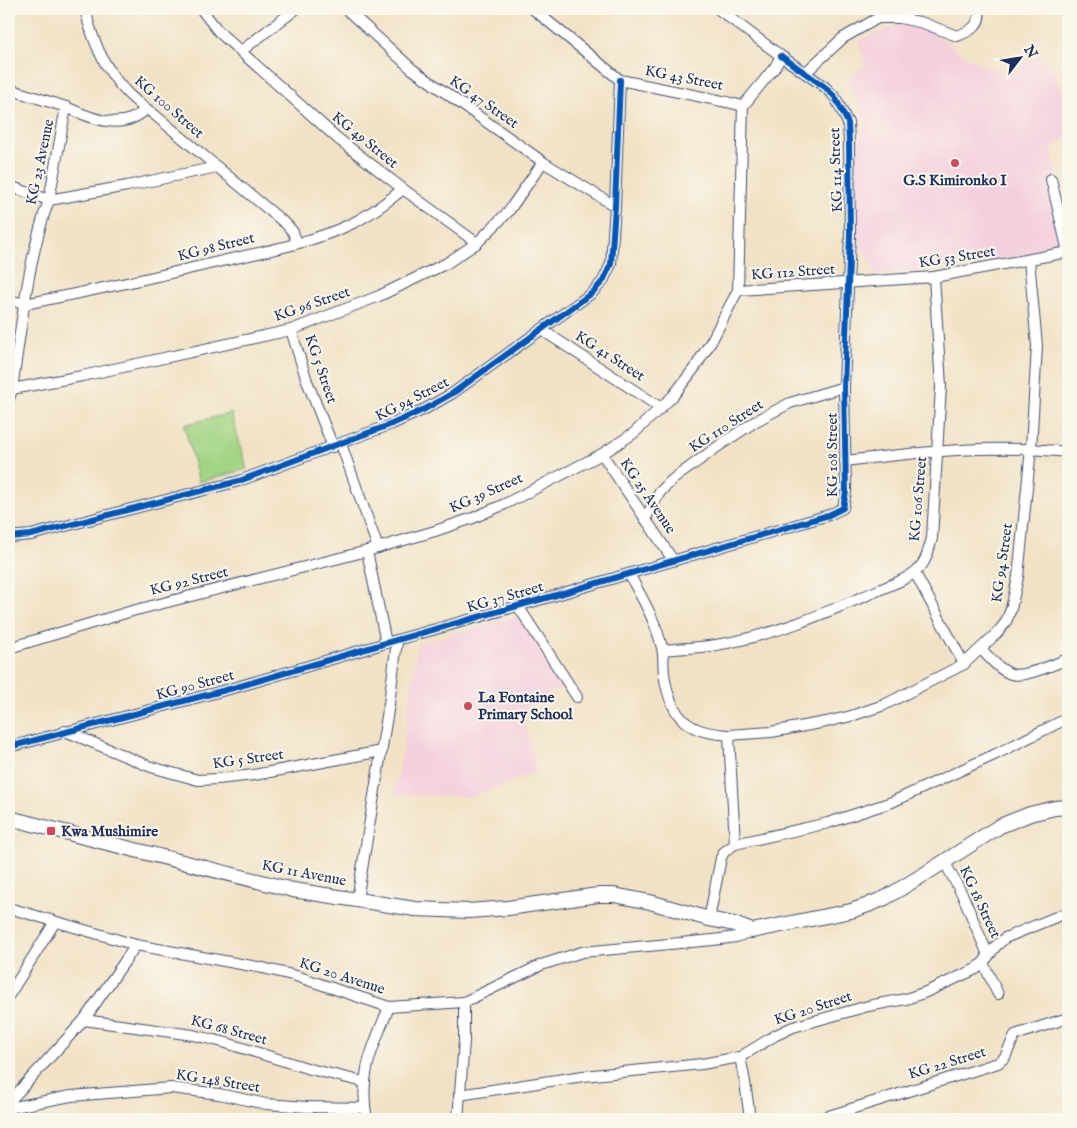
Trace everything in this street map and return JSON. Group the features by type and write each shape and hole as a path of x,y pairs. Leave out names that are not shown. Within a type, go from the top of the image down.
{"main road":[{"path":"752,930 851,911 868,905 885,898 1000,826 1030,814 1068,807"},
{"name":"KG 11 Avenue","path":"9,818 293,890 415,910 468,912 598,895 626,896 752,930"}],"street":[{"name":"KG 100 Street","path":"85,9 92,38 101,58 124,89 136,102 287,225 293,232 297,243"},
{"name":"KG 49 Street","path":"201,9 219,32 337,138 477,243"},
{"path":"241,52 296,9"},
{"name":"KG 47 Street","path":"346,9 412,69 544,162 615,206"},
{"path":"533,9 620,80"},
{"path":"718,9 781,56 775,67 743,106"},
{"path":"805,73 843,38 878,18 900,18 923,23 957,36 968,32 977,24 980,18 979,9"},
{"name":"KG 114 Street","path":"781,56 825,87 835,97 848,123 849,283"},
{"name":"KG 43 Street","path":"620,80 743,106"},
{"name":"KG 94 Street","path":"9,538 31,535 239,481 392,424 453,394 592,293 603,281 611,264 620,80"},
{"name":"KG 23 Avenue","path":"9,89 66,107 49,200 34,258 25,304 10,396"},
{"name":"KG 25 Avenue","path":"673,560 602,454 634,433 673,396 696,366 712,340 738,290 743,106"},
{"path":"66,107 95,119 119,122 135,118 146,109"},
{"name":"KG 96 Street","path":"10,396 82,376 291,330 379,296 447,263 477,243 508,212 544,162"},
{"path":"9,186 49,200 217,167"},
{"path":"1052,179 1068,252"},
{"name":"KG 98 Street","path":"25,304 149,279 297,243 353,223 377,209 403,189"},
{"name":"KG 53 Street","path":"849,283 934,277 1068,252"},
{"name":"KG 94 Street","path":"729,735 771,732 851,716 884,705 964,664 1002,627 1011,609 1018,577 1031,448 1037,346 1029,260"},
{"name":"KG 106 Street","path":"915,573 923,565 932,538 942,386 934,277"},
{"name":"KG 112 Street","path":"738,290 849,283"},
{"name":"KG 108 Street","path":"673,560 829,515 843,508 845,503 846,461 844,387 849,283"},
{"path":"9,300 25,304"},
{"name":"KG 5 Street","path":"291,330 307,381 337,446 378,548"},
{"name":"KG 41 Street","path":"542,330 661,408"},
{"name":"KG 110 Street","path":"645,519 660,492 672,480 756,421 790,403 844,387"},
{"path":"846,461 937,450 1031,448 1068,452"},
{"name":"KG 39 Street","path":"378,548 473,518 505,504 602,454"},
{"name":"KG 92 Street","path":"9,648 132,611 378,548"},
{"path":"357,900 382,751 391,642 367,552"},
{"path":"673,560 629,574 652,618 663,650 664,676 669,699 675,710 684,721 694,728 704,732 729,735 735,844"},
{"path":"663,650 716,646 754,637 845,604 915,573 964,664"},
{"name":"KG 37 Street","path":"391,642 629,574"},
{"path":"518,606 577,697"},
{"name":"KG 90 Street","path":"9,747 237,687 391,642"},
{"path":"981,649 1002,669 1012,674 1024,674 1068,659"},
{"path":"709,919 721,858 724,852 735,844 828,823 892,802 1068,718"},
{"name":"KG 5 Street","path":"65,731 151,767 198,780 217,780 254,775 382,751"},
{"name":"KG 18 Street","path":"944,861 964,896 998,994"},
{"name":"KG 20 Avenue","path":"9,908 136,945 296,976 389,1007 464,1002 541,965 582,952 736,937 752,930"},
{"name":"KG 20 Street","path":"460,1095 583,1076 702,1064 740,1057 793,1027 868,1006 906,999 967,974 1005,938 1068,912"},
{"path":"9,994 55,922"},
{"path":"9,1102 84,1020 136,945"},
{"path":"458,1119 464,1041 464,1002"},
{"path":"367,1119 364,1082 370,1052 389,1007"},
{"name":"KG 22 Street","path":"819,1119 998,1063 1005,1057 1015,1035 1068,1018"},
{"name":"KG 68 Street","path":"84,1020 193,1035 223,1042 310,1069 364,1082"},
{"path":"740,1057 750,1119"},
{"name":"KG 148 Street","path":"9,1108 71,1096 171,1088 219,1094 266,1104 365,1108"}],"shaded area":[{"name":"G.S Kimironko I","path":"902,24 932,31 963,55 982,65 1009,74 1039,55 1053,71 1068,107 1068,136 1052,147 1068,246 968,265 875,274 854,229 850,179 865,120 847,79 866,66 858,40"},
{"name":"La Fontaine Primary School","path":"519,616 564,688 530,700 524,712 536,772 471,797 394,794 404,742 417,644"}],"green space":[{"path":"231,413 247,469 199,482 184,425"}],"cycle path":[{"path":"9,747 237,687 829,515 843,508 846,492 844,387 850,235 848,123 835,97 825,87 781,56"},
{"path":"9,537 31,535 239,481 392,424 425,409 453,393 592,293 603,281 611,264 620,80"}],"place":[{"name":"G.S Kimironko I","path":"955,163"},
{"name":"La Fontaine Primary School","path":"468,706"},
{"name":"Kwa Mushimire","path":"51,831"}]}
